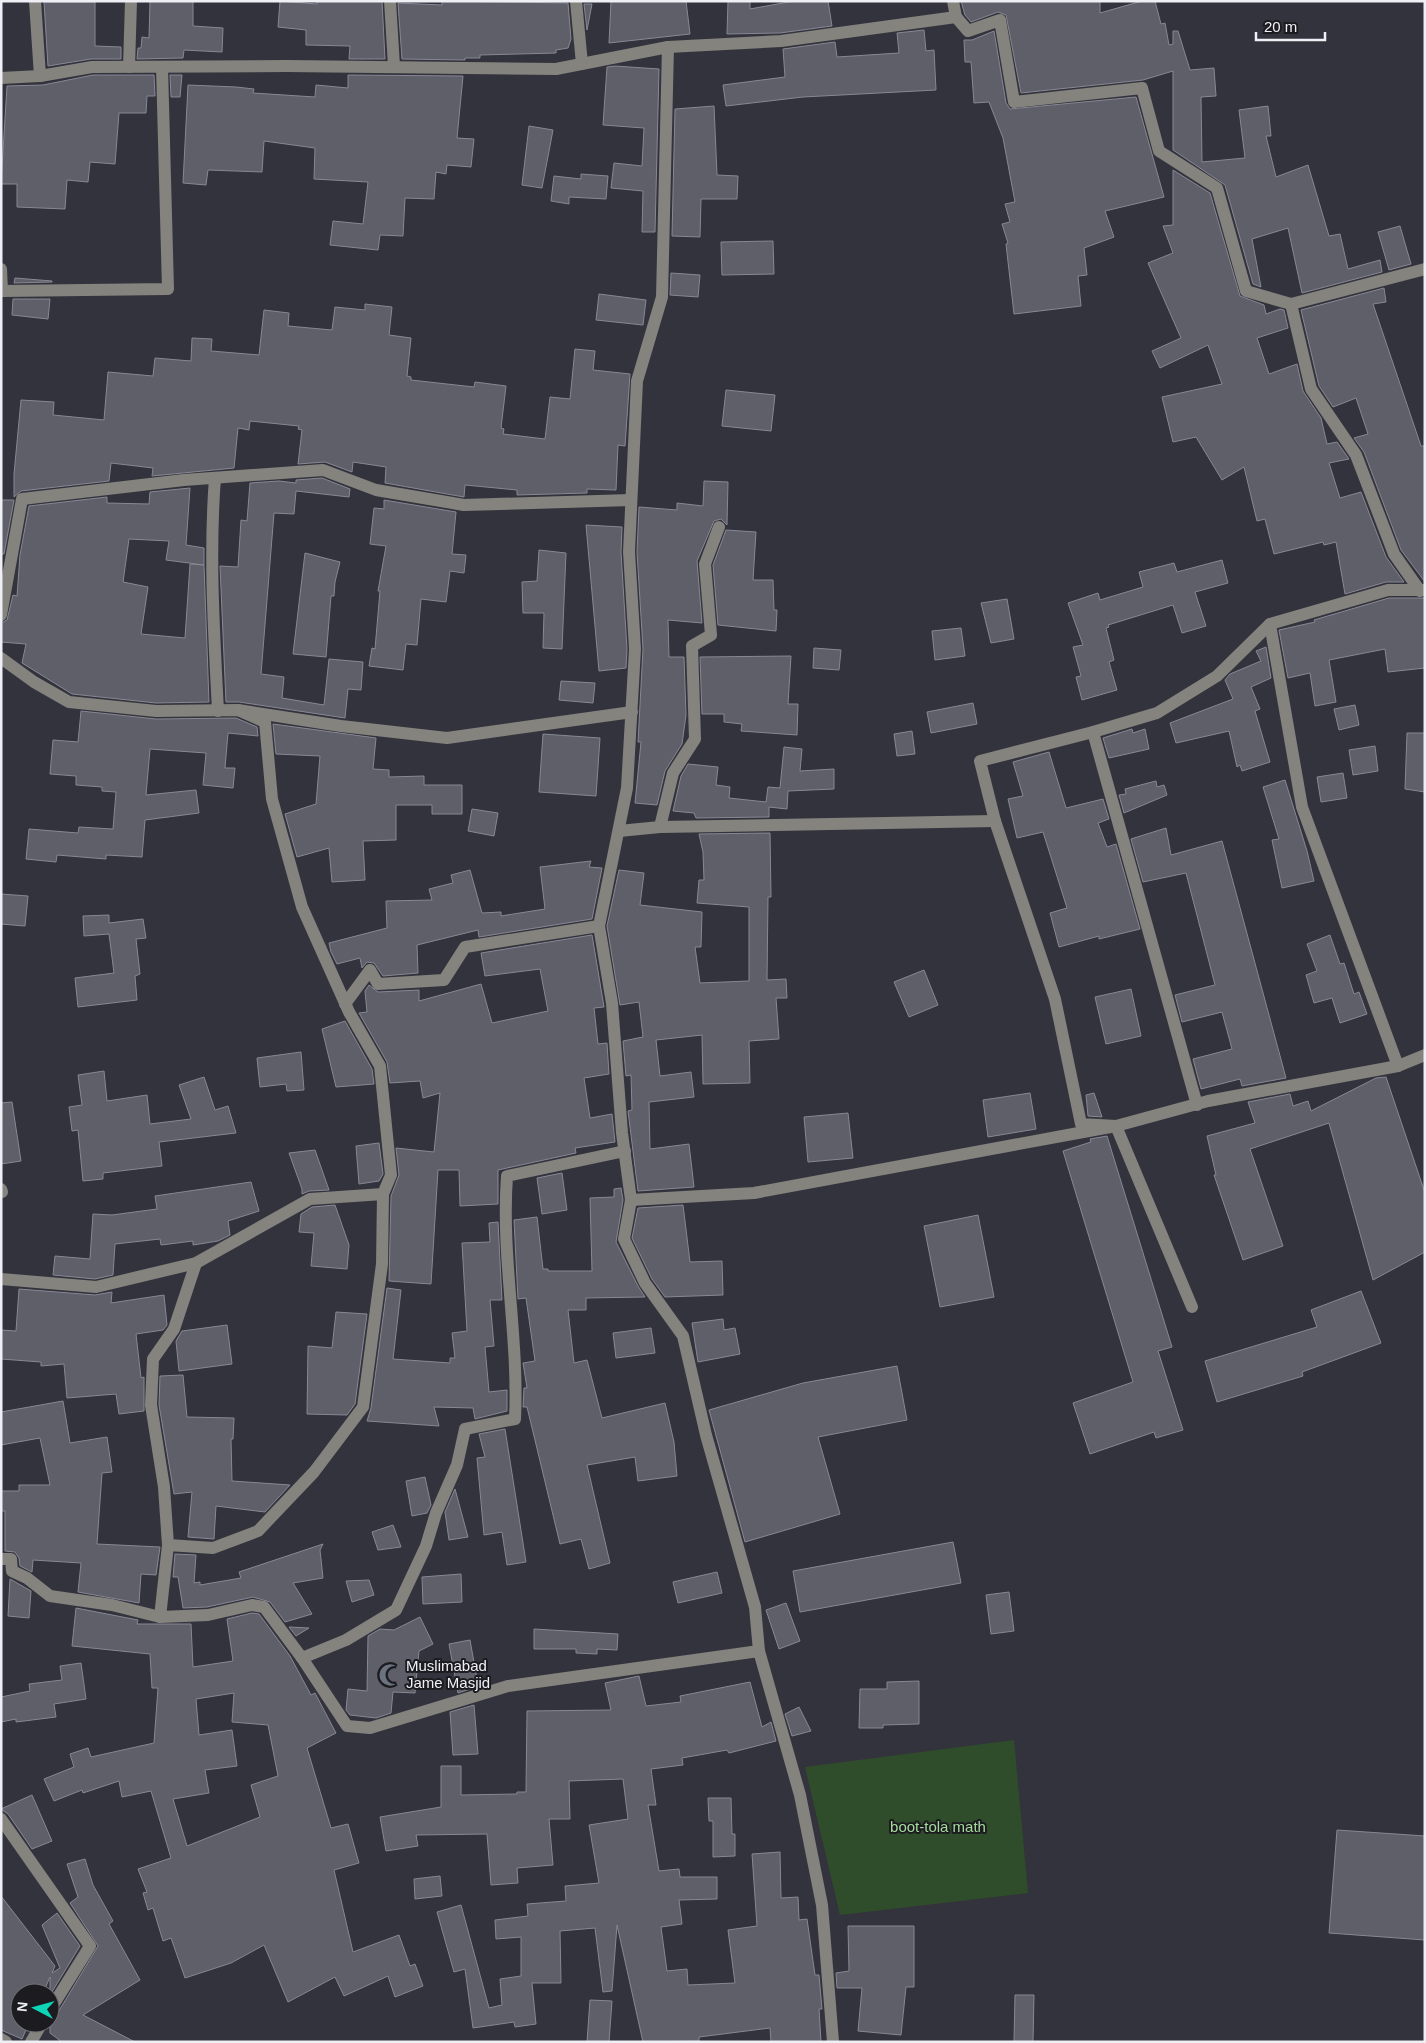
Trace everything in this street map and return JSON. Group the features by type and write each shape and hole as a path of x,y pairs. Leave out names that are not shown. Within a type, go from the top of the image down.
{"street":[{"path":"35,1 40,76"},
{"path":"129,67 131,1"},
{"path":"390,1 394,66"},
{"path":"576,1 582,64"},
{"path":"953,1 956,16 968,31 1000,20 1014,102 1142,88 1158,151 1217,188 1246,291 1291,304 1425,269"},
{"path":"1,78 40,76 92,67 394,66 556,68 668,47 781,41 956,16"},
{"path":"668,47 662,297 637,381 629,552 635,649 627,788 599,926 612,1003 624,1151 631,1200 624,1239 645,1283 683,1336 706,1435 755,1608 758,1650 800,1795 820,1896 833,2042"},
{"path":"1,269 2,291 168,289 162,67"},
{"path":"1291,304 1311,389 1356,455 1394,554 1423,590"},
{"path":"1,615 22,499 215,478 323,470 376,490 464,505 631,500"},
{"path":"215,478 212,516 213,608 218,711"},
{"path":"660,827 673,773 695,739 692,646 711,635 705,564 719,527"},
{"path":"1116,1126 1081,1124 1055,999 995,821 980,761 1093,732 1157,713 1217,676 1270,624 1388,590 1423,590"},
{"path":"1270,624 1302,807 1398,1066"},
{"path":"1,658 34,682 70,702 156,711 238,710 341,726 447,738 632,712"},
{"path":"168,1545 213,1548 258,1532 314,1472 363,1407 382,1264 383,1194 391,1175 380,1066 345,1004 302,907 272,799 265,722 238,710"},
{"path":"1093,732 1197,1105"},
{"path":"619,831 660,827 995,821"},
{"path":"345,1004 370,970 378,984 444,980 465,947 599,926"},
{"path":"631,1200 754,1193 1116,1126 1197,1105 1398,1066 1425,1055"},
{"path":"1116,1126 1192,1307"},
{"path":"302,1658 346,1640 396,1610 426,1546 436,1513 457,1465 465,1429 515,1419 517,1379 504,1216 507,1176 624,1151"},
{"path":"1,1279 96,1287 196,1263 310,1199 383,1194"},
{"path":"160,1617 168,1545 164,1487 151,1405 153,1359 174,1329 196,1263"},
{"path":"1,1559 11,1559 12,1571 27,1578 50,1596 112,1605 160,1617 208,1615 252,1605 264,1607 302,1658 347,1726 370,1728 508,1686 758,1650"},
{"path":"1,1820 90,1946 60,1994"},
{"path":"1,2039 6,2042"}],"green space":[{"name":"boot-tola math","path":"1014,1740 1028,1893 840,1915 805,1767"}],"building":[{"path":"150,1 193,1 193,26 223,28 222,52 184,50 183,58 137,59 142,37 149,38"},
{"path":"280,1 317,4 317,1 382,1 385,59 349,59 350,46 306,45 306,30 278,27"},
{"path":"442,1 568,3 571,39 568,48 556,50 556,53 480,55 480,58 465,58 465,60 402,59 398,3 442,5"},
{"path":"611,1 686,1 690,34 609,43"},
{"path":"728,1 750,1 750,9 794,1 828,1 832,26 780,33 727,34"},
{"path":"961,1 1100,1 1100,13 1142,1 1155,1 1161,24 1165,23 1169,45 1173,44 1173,31 1178,31 1190,70 1214,68 1216,96 1201,97 1202,162 1245,158 1239,110 1268,106 1271,136 1266,136 1276,177 1308,165 1329,236 1340,234 1348,269 1380,260 1382,272 1302,293 1288,228 1252,239 1261,287 1253,284 1225,185 1173,150 1173,71 1143,80 1021,93 1006,15 998,12 971,22 965,15"},
{"path":"44,2 95,2 95,46 121,47 121,59 91,59 48,66"},
{"path":"584,4 592,4 587,30"},
{"path":"924,30 926,51 934,50 936,90 803,97 726,106 723,85 785,77 783,49 835,42 837,57 899,53 897,33"},
{"path":"994,31 1006,103 1010,109 1136,97 1164,197 1105,211 1114,237 1084,248 1087,275 1078,276 1081,306 1014,314 1006,244 1008,243 1002,224 1010,222 1005,204 1015,202 1003,138 989,102 974,103 971,62 965,62 964,40 972,40"},
{"path":"607,67 659,69 655,232 642,232 643,191 611,188 614,163 642,166 644,128 603,125"},
{"path":"93,75 154,75 155,96 147,96 146,113 119,113 115,164 90,162 88,182 67,180 65,209 17,207 17,184 1,184 7,86 43,85"},
{"path":"170,75 182,75 180,97 171,97"},
{"path":"348,75 463,76 457,138 474,139 471,167 447,165 446,174 436,172 434,199 405,198 403,236 380,235 378,250 330,245 333,221 363,224 368,182 314,179 315,148 264,141 262,172 208,170 206,185 183,183 188,85 236,87 254,89 253,93 315,97 316,85 348,88"},
{"path":"714,106 717,175 738,176 737,199 701,199 700,237 672,236 675,109"},
{"path":"529,126 553,130 542,188 522,185"},
{"path":"1173,170 1210,193 1240,296 1264,305 1266,314 1280,309 1284,310 1288,328 1257,338 1269,374 1297,364 1303,391 1321,418 1327,444 1337,442 1349,459 1329,463 1340,498 1361,492 1386,557 1404,582 1386,582 1345,594 1336,542 1324,545 1323,542 1274,554 1265,519 1257,521 1244,467 1222,480 1196,437 1173,442 1162,397 1222,384 1208,345 1160,368 1152,351 1181,338 1148,263 1173,253 1163,226 1173,225"},
{"path":"581,174 608,176 606,199 569,197 569,204 551,201 554,176 581,179"},
{"path":"1400,226 1411,264 1389,270 1378,232"},
{"path":"773,241 774,274 722,275 721,242"},
{"path":"671,273 700,275 698,297 670,295"},
{"path":"15,278 52,281 52,282 14,283"},
{"path":"1384,288 1386,302 1373,304 1421,446 1425,446 1425,582 1401,550 1364,452 1354,438 1368,434 1356,398 1333,407 1319,386 1301,310"},
{"path":"599,294 646,300 643,325 596,320"},
{"path":"13,299 50,299 48,319 12,315"},
{"path":"365,304 392,307 389,335 411,338 407,376 411,377 411,380 474,387 475,382 506,386 501,428 504,429 503,434 545,439 550,397 570,399 575,349 595,351 593,370 630,374 625,446 618,445 616,490 587,489 587,493 517,495 517,490 465,485 464,497 385,483 386,467 353,462 352,472 325,462 298,464 302,430 298,429 299,426 250,421 249,430 238,428 234,468 152,476 153,468 111,463 109,481 21,491 14,497 14,474 21,400 54,402 53,415 104,420 108,372 153,376 155,358 191,361 192,338 212,339 211,351 259,355 264,310 289,313 288,326 332,330 335,307 365,310"},
{"path":"726,390 775,395 771,431 722,426"},
{"path":"322,478 350,489 349,497 296,491 294,514 274,513 261,674 284,677 282,698 324,705 329,659 363,662 361,690 348,689 345,718 239,702 226,702 220,566 238,567 241,520 247,521 250,483 279,481 296,483 296,480"},
{"path":"704,481 728,482 727,525 721,519 714,521 697,561 702,623 668,620 669,657 684,657 686,715 682,744 665,771 657,805 635,803 641,742 638,742 643,649 637,552 639,507 677,510 677,503 703,506"},
{"path":"190,488 186,545 204,548 209,702 156,703 72,694 22,663 26,644 1,642 1,623 7,620 13,595 17,596 20,555 29,506 107,497 107,503 149,504 150,492","holes":["129,539 169,541 166,560 204,565 190,564 185,638 141,634 148,587 123,582"]},
{"path":"1,500 14,500 4,554 1,554"},
{"path":"384,500 456,512 452,554 466,555 464,573 450,571 446,602 421,599 417,645 406,644 403,670 369,666 372,648 375,649 380,591 378,591 386,546 370,544 374,508 384,509"},
{"path":"586,525 622,527 621,552 627,649 626,668 599,671"},
{"path":"726,530 756,532 753,580 773,580 774,610 777,610 776,631 718,625 713,565"},
{"path":"539,550 566,553 562,649 543,648 544,613 523,613 522,582 537,581"},
{"path":"305,553 340,562 334,596 331,596 326,657 293,654"},
{"path":"1222,560 1228,583 1195,592 1206,626 1182,633 1173,605 1108,625 1109,627 1106,628 1114,660 1109,662 1117,690 1082,700 1076,677 1081,676 1073,647 1083,645 1068,603 1098,593 1100,600 1143,587 1139,572 1174,563 1177,572"},
{"path":"1389,598 1425,598 1425,668 1388,672 1385,649 1329,660 1336,702 1315,706 1310,673 1288,678 1279,630 1315,622 1314,620"},
{"path":"1007,599 1014,639 991,643 981,603"},
{"path":"961,628 965,656 935,660 932,631"},
{"path":"1266,647 1271,678 1251,687 1260,709 1255,711 1270,762 1242,771 1240,765 1237,767 1229,731 1176,743 1170,723 1233,699 1225,680 1230,674 1261,661 1256,651"},
{"path":"814,648 841,650 839,670 813,668"},
{"path":"791,656 788,704 798,704 797,735 741,731 742,724 724,722 724,714 702,714 700,657"},
{"path":"561,681 595,683 593,703 559,700"},
{"path":"973,703 977,724 931,733 927,712"},
{"path":"1355,705 1359,725 1339,730 1334,709"},
{"path":"81,711 156,719 236,718 257,727 258,736 228,733 225,768 235,768 233,788 203,785 206,753 150,749 146,795 196,790 199,813 145,820 142,857 106,855 106,859 57,855 56,862 26,859 29,829 78,833 79,827 113,829 116,792 102,791 102,787 76,785 76,776 50,774 53,740 78,742"},
{"path":"273,724 376,738 373,769 389,770 389,777 424,776 424,785 462,785 462,814 432,814 432,805 396,805 396,840 363,841 365,880 332,882 329,848 297,857 285,814 316,804 320,756 276,754"},
{"path":"1132,729 1133,733 1145,729 1149,749 1109,758 1103,738"},
{"path":"912,731 915,754 897,756 894,734"},
{"path":"1407,733 1425,733 1425,792 1405,789"},
{"path":"543,734 600,738 596,796 539,792"},
{"path":"1375,746 1378,771 1353,775 1349,750"},
{"path":"784,747 802,749 800,771 834,769 834,789 788,791 787,809 769,807 769,817 696,818 694,813 673,811 681,776 688,764 718,767 716,785 730,787 729,798 766,802 768,787 780,788"},
{"path":"1049,752 1066,808 1103,799 1109,819 1098,823 1107,847 1116,844 1140,929 1099,939 1099,936 1059,947 1050,913 1067,908 1043,832 1017,838 1008,799 1023,796 1013,762"},
{"path":"1343,773 1347,798 1321,802 1317,777"},
{"path":"1285,780 1307,851 1314,881 1282,888 1272,840 1279,839 1263,787"},
{"path":"1156,781 1157,787 1164,785 1167,795 1124,813 1119,795 1126,794 1125,789"},
{"path":"472,809 498,813 494,836 468,831"},
{"path":"1166,828 1171,855 1222,841 1286,1078 1242,1086 1240,1079 1201,1089 1193,1059 1232,1049 1222,1012 1182,1022 1175,995 1215,985 1186,873 1143,882 1131,839"},
{"path":"770,833 771,897 768,897 767,980 786,979 787,998 776,998 779,1039 749,1041 750,1083 703,1084 702,1035 656,1040 660,1076 691,1072 694,1097 649,1102 650,1149 689,1144 694,1187 638,1191 628,1111 632,1110 631,1075 626,1076 623,1041 643,1037 639,1002 620,1005 607,926 619,870 644,873 640,905 702,912 701,947 695,947 700,983 749,981 749,907 697,903 699,880 704,880 703,852 699,834"},
{"path":"591,861 589,867 602,868 592,919 479,937 478,930 417,945 418,973 383,976 374,963 367,962 362,968 360,958 337,964 331,952 329,943 387,928 386,901 432,900 429,889 453,883 451,875 470,870 482,913 501,912 501,916 545,909 540,867"},
{"path":"1,894 28,896 25,926 1,924"},
{"path":"109,915 109,923 143,919 146,938 136,939 140,974 135,976 137,1000 78,1007 75,978 114,973 109,934 84,936 83,916"},
{"path":"592,935 604,1007 594,1008 598,1044 607,1043 609,1074 584,1078 590,1118 612,1114 615,1142 575,1148 576,1153 498,1170 498,1204 460,1206 459,1170 438,1170 431,1284 389,1281 391,1196 399,1175 396,1148 434,1152 440,1093 423,1098 420,1081 390,1083 387,1062 359,1013 367,1012 365,991 369,985 378,992 419,990 419,1001 481,984 492,1023 548,1011 540,969 485,976 481,953"},
{"path":"1330,935 1340,964 1344,963 1354,994 1359,992 1367,1014 1340,1023 1332,998 1314,1003 1306,975 1317,971 1307,944"},
{"path":"924,970 938,1005 909,1017 894,982"},
{"path":"1131,989 1141,1036 1106,1044 1095,997"},
{"path":"345,1021 372,1069 374,1084 336,1087 322,1029"},
{"path":"301,1052 304,1090 287,1091 286,1084 260,1087 257,1058"},
{"path":"104,1071 107,1101 147,1095 150,1124 191,1119 179,1085 204,1077 215,1110 228,1106 236,1133 159,1142 162,1166 103,1173 103,1179 83,1181 78,1130 72,1131 69,1107 82,1105 78,1075"},
{"path":"1386,1077 1425,1193 1425,1252 1373,1280 1329,1123 1250,1149 1283,1246 1243,1260 1214,1175 1216,1175 1207,1136 1255,1123 1248,1102 1290,1094 1293,1106 1308,1101 1311,1111 1376,1078"},
{"path":"1030,1093 1036,1129 988,1137 983,1100"},
{"path":"1094,1093 1102,1117 1088,1116 1086,1095"},
{"path":"12,1102 21,1161 1,1164 1,1103"},
{"path":"848,1113 853,1158 808,1162 804,1117"},
{"path":"1107,1136 1172,1347 1158,1351 1183,1430 1156,1438 1154,1432 1090,1454 1073,1403 1133,1382 1063,1151 1091,1142 1090,1139"},
{"path":"379,1143 383,1174 379,1181 359,1184 356,1146"},
{"path":"315,1150 329,1190 309,1191 302,1194 302,1189 289,1153"},
{"path":"562,1173 567,1210 542,1214 537,1178"},
{"path":"251,1182 259,1211 228,1221 230,1235 218,1241 193,1245 193,1241 161,1245 160,1239 115,1244 113,1275 95,1279 53,1275 55,1256 90,1259 93,1214 112,1215 157,1209 155,1196"},
{"path":"621,1188 623,1200 616,1242 645,1297 586,1298 586,1310 568,1310 574,1363 587,1360 602,1418 665,1403 674,1442 677,1476 638,1481 635,1457 587,1465 610,1563 589,1569 581,1539 560,1544 527,1407 523,1407 524,1388 527,1388 523,1363 535,1361 526,1298 518,1299 514,1220 537,1217 543,1269 548,1269 548,1271 592,1271 590,1198 614,1197 614,1189"},
{"path":"335,1205 349,1245 347,1269 311,1266 314,1233 299,1232 301,1214 312,1207"},
{"path":"683,1205 690,1262 722,1261 723,1295 665,1297 652,1279 632,1238 638,1208"},
{"path":"978,1215 994,1297 940,1307 924,1226"},
{"path":"498,1222 502,1300 490,1300 494,1346 485,1347 489,1392 507,1390 507,1411 475,1419 473,1408 434,1407 439,1426 367,1421 371,1408 387,1288 401,1290 393,1359 450,1363 450,1358 455,1358 452,1333 467,1331 462,1243 490,1242 489,1223"},
{"path":"19,1289 95,1295 112,1292 111,1303 164,1295 167,1325 163,1330 136,1334 141,1378 144,1377 144,1411 119,1414 116,1394 67,1398 64,1364 41,1366 41,1362 1,1359 1,1330 16,1331"},
{"path":"1361,1291 1381,1343 1302,1372 1303,1376 1217,1402 1205,1361 1317,1327 1311,1310"},
{"path":"336,1312 367,1314 355,1404 347,1415 307,1414 308,1346 332,1348"},
{"path":"723,1319 724,1330 735,1328 740,1354 698,1362 692,1323"},
{"path":"227,1325 232,1364 179,1371 176,1341 182,1331"},
{"path":"651,1328 655,1353 616,1358 613,1333"},
{"path":"897,1366 907,1420 818,1437 840,1514 745,1542 709,1410 803,1383"},
{"path":"183,1375 187,1417 234,1418 233,1439 231,1439 232,1481 290,1485 265,1512 216,1506 214,1539 188,1537 192,1492 174,1494 159,1405 160,1376"},
{"path":"63,1401 70,1443 107,1437 112,1472 102,1473 97,1544 160,1547 156,1575 141,1574 139,1603 78,1592 81,1563 33,1560 32,1572 20,1566 19,1558 15,1552 5,1551 5,1511 1,1511 1,1491 19,1491 19,1485 50,1485 40,1438 1,1445 1,1412"},
{"path":"505,1429 526,1562 507,1565 502,1532 484,1535 477,1458 485,1457 479,1434"},
{"path":"425,1477 431,1505 427,1513 412,1516 406,1481"},
{"path":"455,1489 468,1537 449,1540 445,1512"},
{"path":"393,1525 401,1547 378,1550 372,1532"},
{"path":"953,1542 961,1583 800,1612 793,1571"},
{"path":"323,1544 320,1550 323,1578 293,1583 312,1614 285,1622 270,1602 253,1597 207,1607 183,1608 178,1577 173,1577 175,1554 196,1555 194,1583 200,1582 200,1585 241,1578 239,1572"},
{"path":"717,1572 722,1593 678,1603 673,1582"},
{"path":"461,1574 462,1602 423,1604 422,1577"},
{"path":"10,1579 31,1591 29,1618 8,1616"},
{"path":"369,1580 374,1595 352,1602 346,1581"},
{"path":"1009,1592 1014,1631 991,1634 986,1595"},
{"path":"786,1603 800,1641 779,1649 766,1610"},
{"path":"76,1608 138,1620 137,1624 191,1624 193,1667 233,1661 227,1619 252,1613 259,1614 290,1656 311,1695 315,1693 336,1733 307,1748 331,1828 348,1824 359,1863 334,1870 353,1952 399,1935 410,1966 415,1964 423,1986 395,1997 388,1976 344,1996 335,1977 288,2002 264,1945 231,1963 185,1978 171,1938 163,1941 153,1908 148,1910 143,1893 147,1892 138,1869 171,1858 151,1791 122,1797 119,1781 83,1793 82,1790 54,1801 44,1779 74,1767 70,1754 88,1748 91,1757 154,1743 158,1688 152,1688 150,1654 72,1646","holes":["234,1693 232,1722 268,1725 278,1776 251,1785 260,1817 187,1846 173,1799 209,1793 205,1770 237,1766 232,1730 199,1735 196,1699"]},
{"path":"420,1617 433,1644 419,1651 415,1693 393,1692 391,1713 376,1718 350,1715 346,1710 348,1689 367,1691 368,1636 380,1629 394,1630"},
{"path":"289,1627 309,1628 296,1636"},
{"path":"534,1629 618,1634 617,1650 597,1649 597,1654 576,1653 576,1649 534,1649"},
{"path":"470,1640 477,1679 472,1680 473,1688 458,1693 449,1644"},
{"path":"81,1663 86,1699 54,1704 56,1717 16,1722 16,1719 1,1722 1,1697 30,1691 29,1684 62,1680 60,1666"},
{"path":"639,1676 646,1706 681,1702 680,1696 750,1682 762,1727 771,1722 776,1741 729,1753 727,1750 682,1758 683,1765 651,1769 656,1805 648,1805 659,1871 679,1869 680,1877 717,1877 717,1899 679,1900 682,1924 661,1927 667,1971 687,1969 688,1985 735,1983 728,1930 757,1926 752,1854 780,1852 781,1898 798,1897 799,1920 807,1919 815,1975 819,1975 822,2009 819,2009 821,2042 771,2042 770,2028 699,2037 699,2041 643,2042 617,1925 612,1991 603,1992 595,1928 560,1931 561,1983 532,1983 536,2024 515,2027 514,2022 473,2028 465,1969 454,1972 437,1912 461,1905 489,2008 502,2005 500,1979 521,1976 521,1937 496,1939 495,1920 528,1916 527,1904 566,1901 565,1886 599,1883 589,1825 628,1819 623,1779 569,1781 570,1819 549,1819 553,1865 517,1868 518,1883 491,1885 487,1834 416,1835 418,1846 386,1851 380,1817 441,1807 441,1766 461,1766 461,1795 517,1794 517,1792 526,1792 527,1711 611,1710 605,1683"},
{"path":"919,1681 919,1724 883,1725 883,1728 859,1728 860,1689 887,1689 887,1682"},
{"path":"474,1705 478,1754 453,1755 450,1712"},
{"path":"799,1707 811,1731 792,1736 785,1714"},
{"path":"32,1795 52,1841 32,1849 8,1814 1,1809"},
{"path":"708,1798 731,1798 732,1834 735,1834 735,1856 713,1857 713,1821 709,1821"},
{"path":"1337,1830 1425,1836 1425,1940 1329,1933"},
{"path":"85,1859 93,1885 113,1921 109,1924 140,1980 83,2015 135,2042 62,2042 50,2033 60,2033 60,2009 98,1946 70,1903 78,1897 67,1864"},
{"path":"440,1876 442,1896 415,1899 414,1879"},
{"path":"1,1896 55,1966 52,1973 60,1968 42,1925 57,1913 80,1946 57,1983 50,1983 50,1977 47,1983 10,1983 10,2033 25,2033 22,2039 1,2030"},
{"path":"848,1926 914,1926 914,1987 906,1987 901,2035 858,2031 862,1988 837,1988 836,1973 849,1971"},
{"path":"1015,1995 1034,1995 1033,2042 1014,2042"},
{"path":"590,2000 612,2001 609,2042 587,2042"}],"place":[{"name":"Muslimabad Jame Masjid","path":"390,1675"}]}
